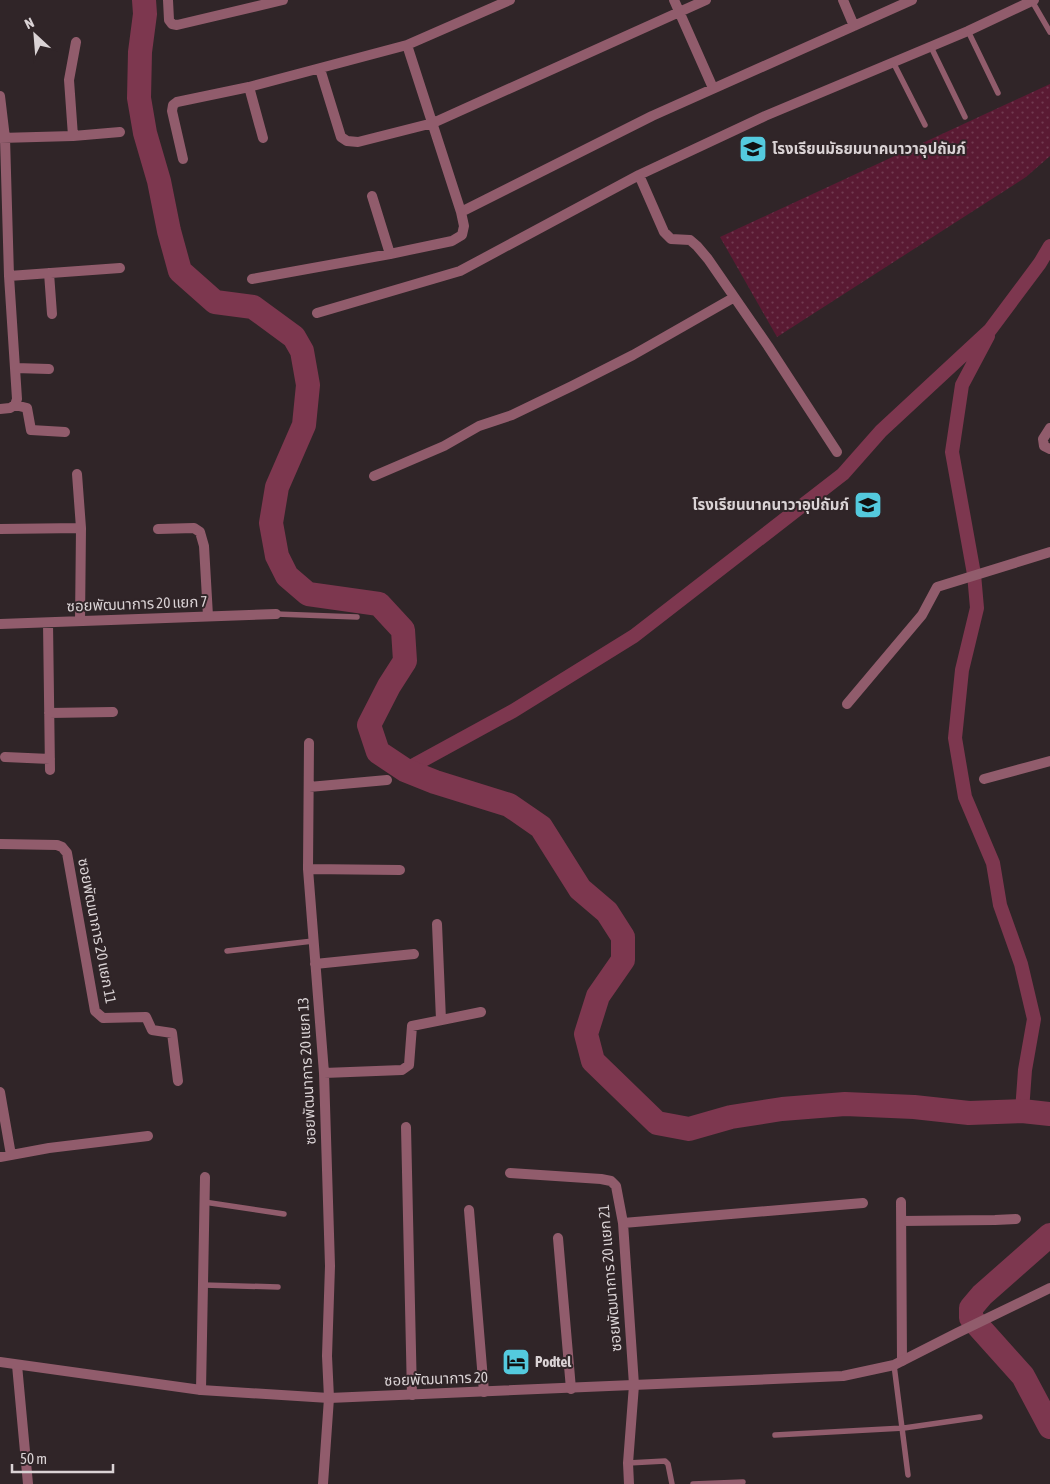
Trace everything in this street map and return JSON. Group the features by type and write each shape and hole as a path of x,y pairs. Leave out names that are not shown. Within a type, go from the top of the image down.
{"street":[{"path":"168,0 168,19 172,24 283,0"},
{"path":"183,159 172,111 173,105 177,102 249,87 407,45 510,0"},
{"path":"674,0 713,88"},
{"path":"320,69 341,137 347,141 358,142 433,123 706,0"},
{"path":"843,0 854,26"},
{"path":"460,212 652,116 912,0"},
{"path":"317,314 460,271 639,175 765,116 931,47 1033,1"},
{"path":"73,136 69,80 76,42"},
{"path":"252,279 390,254 458,239 464,231 433,123 407,45"},
{"path":"249,87 263,138"},
{"path":"0,96 17,399 10,408 0,409"},
{"path":"3,138 73,136 120,132"},
{"path":"639,175 664,232 671,240 690,240 697,246 768,346 837,452"},
{"path":"372,196 390,254"},
{"path":"9,276 120,268"},
{"path":"49,273 52,314"},
{"path":"374,476 444,446 480,426 512,415 572,386 633,355 733,298"},
{"path":"15,368 49,369"},
{"path":"15,404 27,408 31,430 65,432"},
{"path":"1050,428 1043,439 1044,446 1050,448"},
{"path":"77,474 81,528 80,621"},
{"path":"0,529 81,528"},
{"path":"158,529 194,528 200,532 204,546 208,616"},
{"path":"847,704 922,615 937,587 1050,552"},
{"name":"ซอยพัฒนาการ 20 แยก 7","path":"0,624 276,614"},
{"path":"48,623 50,770"},
{"path":"49,713 113,712"},
{"name":"ซอยพัฒนาการ 20 แยก 13","path":"309,743 308,869 324,1074 330,1266 327,1356 329,1398 323,1484"},
{"path":"5,756 50,759"},
{"path":"984,779 1050,761"},
{"path":"309,787 387,780"},
{"name":"ซอยพัฒนาการ 20 แยก 11","path":"0,844 58,845 67,853 95,1011 103,1018 146,1017 152,1030 172,1033 178,1081"},
{"path":"308,869 400,870"},
{"path":"437,924 441,1020"},
{"path":"315,964 414,954"},
{"path":"324,1074 402,1070 408,1065 412,1026 481,1012"},
{"path":"0,1092 11,1155"},
{"path":"406,1126 412,1395"},
{"path":"0,1157 49,1148 148,1136"},
{"name":"ซอยพัฒนาการ 20 แยก 21","path":"510,1173 611,1181 616,1186 623,1223 634,1386 628,1463 629,1484"},
{"path":"201,1390 205,1177"},
{"path":"898,1363 900,1202"},
{"path":"623,1223 863,1203"},
{"path":"469,1210 484,1392"},
{"path":"901,1221 1016,1219"},
{"path":"558,1238 571,1389"},
{"name":"ซอยพัฒนาการ 20","path":"0,1362 201,1390 329,1398 843,1376 898,1363 1050,1288"},
{"path":"17,1364 28,1484"}],"lane":[{"path":"1033,1 1050,32"},
{"path":"968,31 998,94"},
{"path":"931,47 965,117"},
{"path":"893,62 926,125"},
{"path":"276,614 357,617"},
{"path":"227,951 314,941"},
{"path":"204,1202 284,1214"},
{"path":"203,1285 278,1287"},
{"path":"898,1363 908,1474"},
{"path":"775,1435 904,1428 980,1417"},
{"path":"628,1463 665,1461 668,1464 672,1484"},
{"path":"693,1484 743,1482"}],"shaded area":[{"path":"1050,84 1050,156 1026,177 777,337 720,237"}],"waterway":[{"path":"144,0 145,14 140,52 139,98 145,133 159,181 169,231 180,271 215,302 253,307 294,337 302,351 308,385 304,425 277,487 271,523 277,556 287,576 308,594 379,604 403,630 405,661 389,686 369,725 378,752 405,770 435,782 509,805 541,827 580,889 607,912 623,937 623,960 598,996 586,1034 593,1061 657,1123 689,1129 731,1117 782,1109 845,1104 914,1107 969,1113 1022,1111 1050,1114"},
{"path":"405,770 513,711 634,636 843,474 881,431 990,330 1040,263 1050,246"},
{"path":"988,336 962,385 952,452 974,574 977,608 962,670 955,738 965,797 993,863 1000,905 1021,964 1034,1019 1025,1070 1022,1111"},
{"path":"1050,1235 982,1295 971,1308 971,1318 1023,1376 1050,1427"}],"place":[{"name":"โรงเรียนมัธยมนาคนาวาอุปถัมภ์","path":"753,149"},
{"name":"โรงเรียนนาคนาวาอุปถัมภ์","path":"868,505"},
{"name":"Podtel","path":"516,1362"}]}
